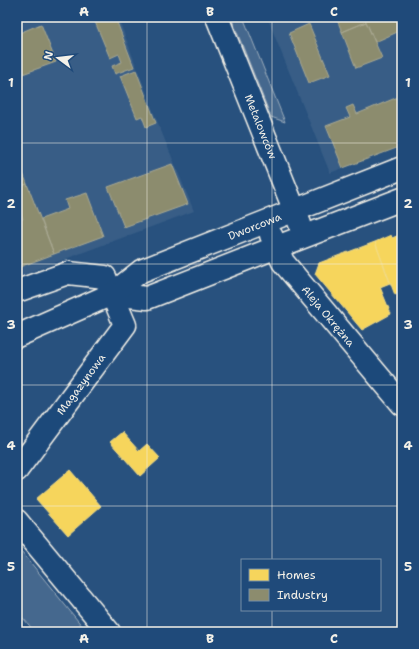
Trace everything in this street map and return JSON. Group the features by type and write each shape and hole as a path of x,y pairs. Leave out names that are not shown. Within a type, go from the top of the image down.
{"street":[{"name":"Metalowców","path":"217,17 294,210 306,236"},
{"name":"Dworcowa","path":"17,336 112,294 141,271 402,168"},
{"path":"17,291 68,273 104,277 112,294 148,298 402,199"},
{"name":"Aleja Okrężna","path":"266,221 283,262 402,404"},
{"name":"Magazynowa","path":"17,470 125,325 112,294"},
{"path":"17,521 109,632"}],"shaded area":[{"path":"17,17 118,17 155,116 194,211 17,277"},
{"path":"231,17 243,17 285,122 271,117"},
{"path":"267,17 402,17 402,145 330,173"},
{"path":"17,546 87,632 35,632 17,611"}],"building: Homes":[{"path":"402,234 402,292 395,295 375,242 391,235 392,238"},
{"path":"375,242 390,283 380,287 391,314 362,330 315,274 319,263"},
{"path":"122,432 139,451 147,444 160,458 140,476 110,442"},
{"path":"70,470 101,506 68,535 36,499"}],"building: Industry":[{"path":"93,17 115,17 134,67 115,74 112,66 122,62 119,54 110,58"},
{"path":"336,17 365,17 366,22 342,32"},
{"path":"371,17 402,17 402,30 375,42 365,19"},
{"path":"366,22 382,58 356,68 342,32"},
{"path":"41,24 56,62 17,76 17,34"},
{"path":"309,24 330,75 309,83 289,33"},
{"path":"136,70 156,123 146,127 142,116 137,118 120,76"},
{"path":"398,97 402,106 402,146 343,168 326,126 350,117 346,108 353,105 357,114"},
{"path":"17,157 27,184 17,188"},
{"path":"172,164 188,204 124,227 108,187"},
{"path":"27,184 54,254 17,268 17,221 23,219 17,206 17,188"},
{"path":"87,193 103,236 54,254 41,219 68,209 65,200"}]}
